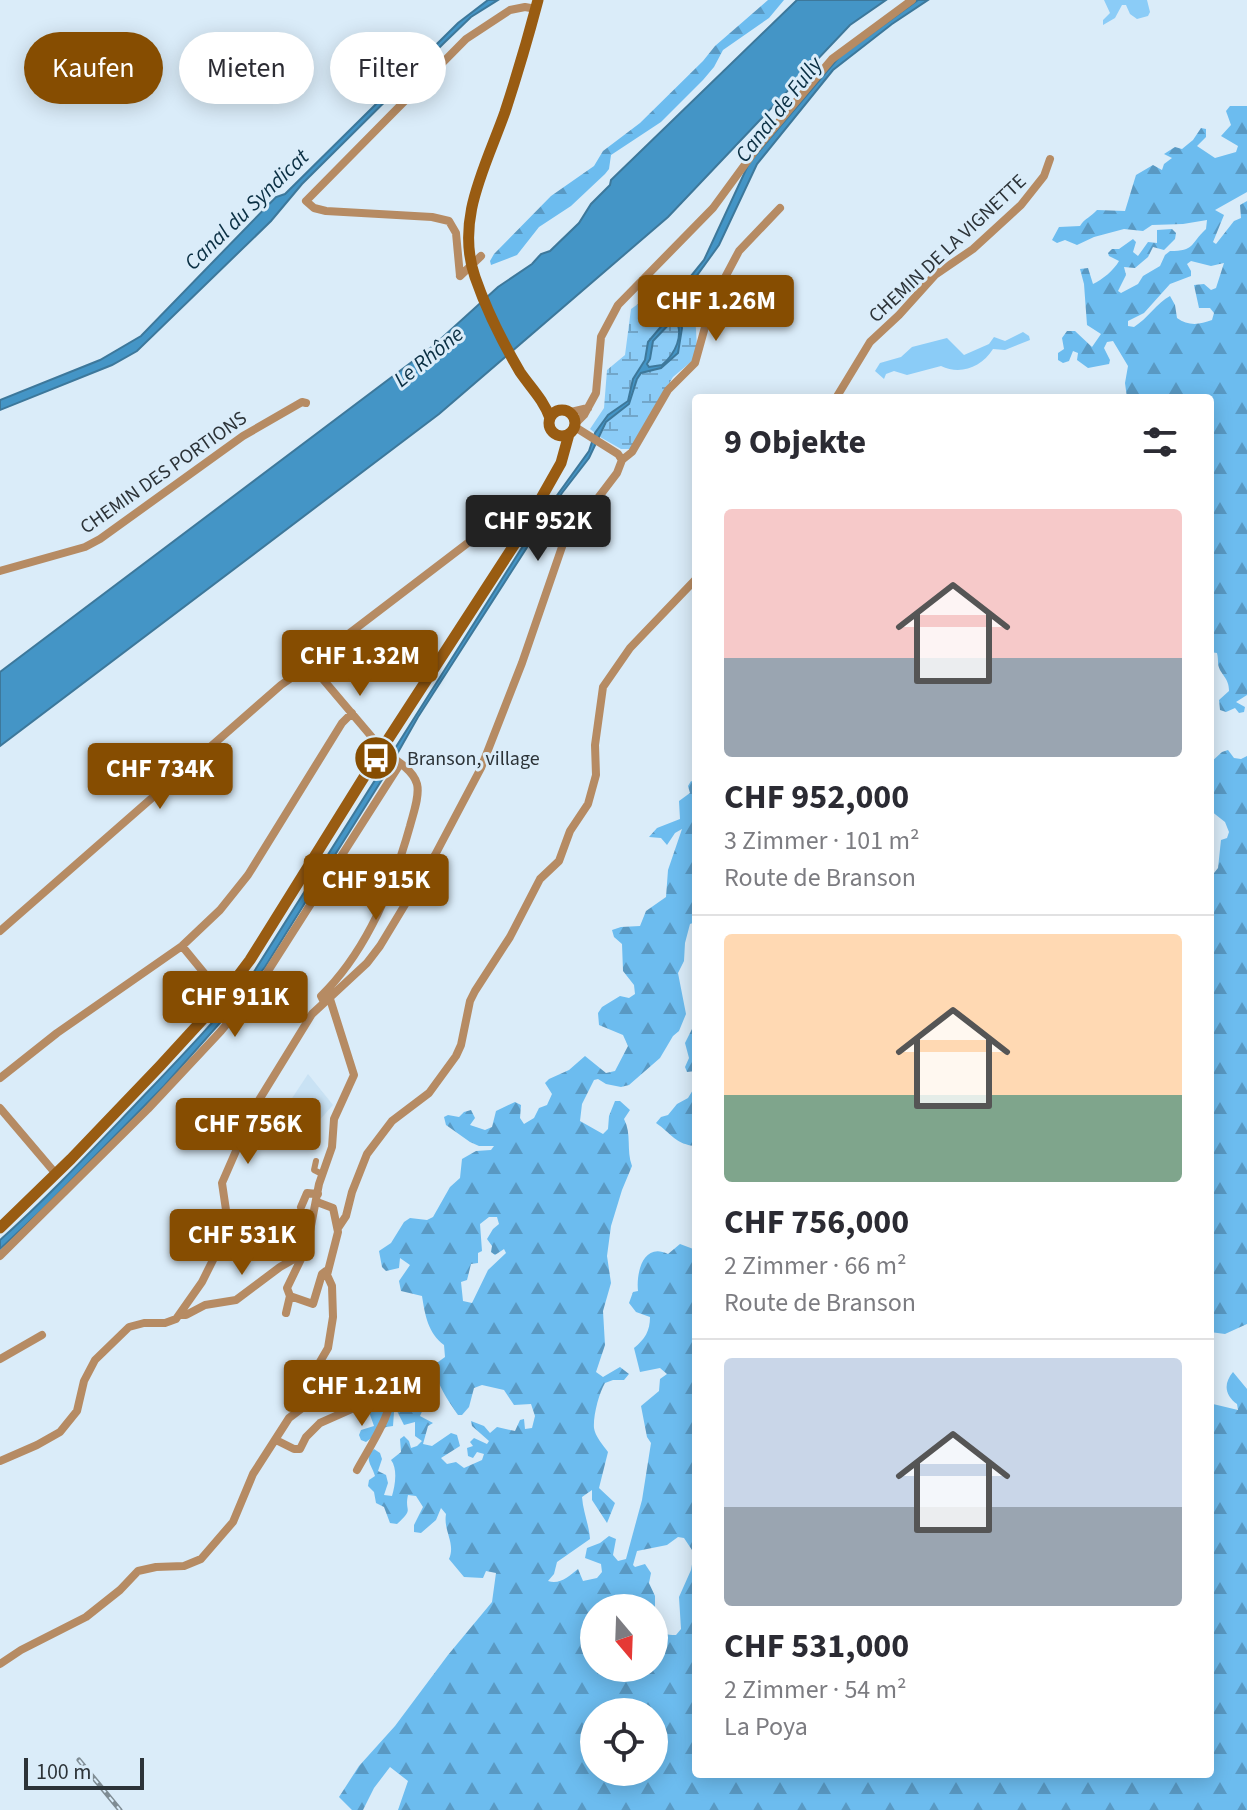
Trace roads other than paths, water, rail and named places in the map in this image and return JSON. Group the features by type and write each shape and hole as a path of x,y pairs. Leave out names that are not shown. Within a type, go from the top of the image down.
{"main road":[{"path":"537,5 508,102 472,204 468,241 471,264 483,295 515,362 542,399 550,418 549,427 564,456"},
{"path":"542,399 566,411 576,430"},
{"path":"550,418 566,411"},
{"path":"555,434 576,430"},
{"path":"0,1228 71,1159 223,996 273,925 530,518 576,430"}],"street":[{"path":"622,460 607,446 576,430 597,386 601,337 618,305 713,208 751,155 832,59 912,0"},
{"path":"481,256 460,276 456,233 449,221 432,217 326,211 314,208 306,201 466,39 510,10 537,5"},
{"name":"CHEMIN DE LA VIGNETTE","path":"838,394 870,342 935,275 982,241 1021,205 1044,176 1050,159"},
{"path":"180,1315 219,1250 226,1219 222,1183 256,1105 304,1024 367,963 380,946 435,855 481,768 522,663 563,544 617,473 622,460 632,452 668,390 695,363 712,302 739,251 780,208"},
{"name":"CHEMIN DES PORTIONS","path":"0,571 91,544 137,515 243,436 295,406 306,403"},
{"path":"566,411 589,408"},
{"path":"321,677 317,665 325,652 511,510 521,510 530,518"},
{"path":"0,1664 86,1617 136,1573 146,1568 190,1565 206,1554 233,1522 253,1474 295,1412 318,1396 314,1372 328,1348 333,1317 332,1286 327,1271 338,1228 346,1216 367,1154 392,1121 429,1093 456,1056 475,991 510,937 534,887 559,861 570,831 588,804 596,775 595,737 603,687 630,648 692,583"},
{"path":"0,931 281,685 304,669 321,677 383,751 409,771 418,785 400,860 370,930 321,996 327,1001 354,1075 334,1119 332,1147 322,1174 303,1254 287,1288 290,1296 286,1313"},
{"path":"0,1078 57,1033 182,946 233,896 342,723 352,713"},
{"path":"0,1256 215,1038 259,985 398,763"},
{"path":"182,946 223,996"},
{"path":"0,1108 56,1174"},
{"path":"71,1159 85,1173"},
{"path":"316,1161 314,1170 322,1174"},
{"path":"301,1207 307,1193 317,1198 333,1208 338,1228"},
{"path":"0,1461 49,1439 69,1423 80,1403 91,1365 129,1327 165,1323 205,1305 236,1300 303,1254"},
{"path":"290,1296 313,1304 322,1274 327,1271"},
{"path":"0,1359 42,1335"},
{"path":"276,1440 300,1449 306,1437 320,1423 355,1408 374,1396 381,1387 390,1386 393,1397 389,1408 375,1442 357,1470"}],"water":[{"name":"Canal du Syndicat","path":"488,0 498,0 471,17 446,41 446,35"},
{"name":"Le Rhône","path":"797,0 886,0 850,25 668,217 439,414 0,746 0,672 433,346 498,287 532,264 541,254 550,251 579,223 611,180"},
{"name":"Canal de Fully","path":"918,0 928,0 833,70 757,164 719,245 682,302 678,353 661,368 641,373 629,404 606,422 589,458 562,493 418,717 265,967 164,1086 0,1249 0,1240 135,1105 250,978 540,519 589,451 595,433 608,415 628,401 633,379 645,360 648,342 670,316 682,287 704,260 749,163 839,57","holes":["675,318 679,337 671,355 662,365 649,367 647,364 653,341"]},
{"name":"Canal du Syndicat","path":"376,104 383,104 302,184 271,221 137,351 112,365 0,410 0,400 100,360 141,336 276,197 285,194"}],"railway":[{"path":"79,1760 120,1810"}],"place":[{"name":"Branson, village","path":"376,758"}]}
